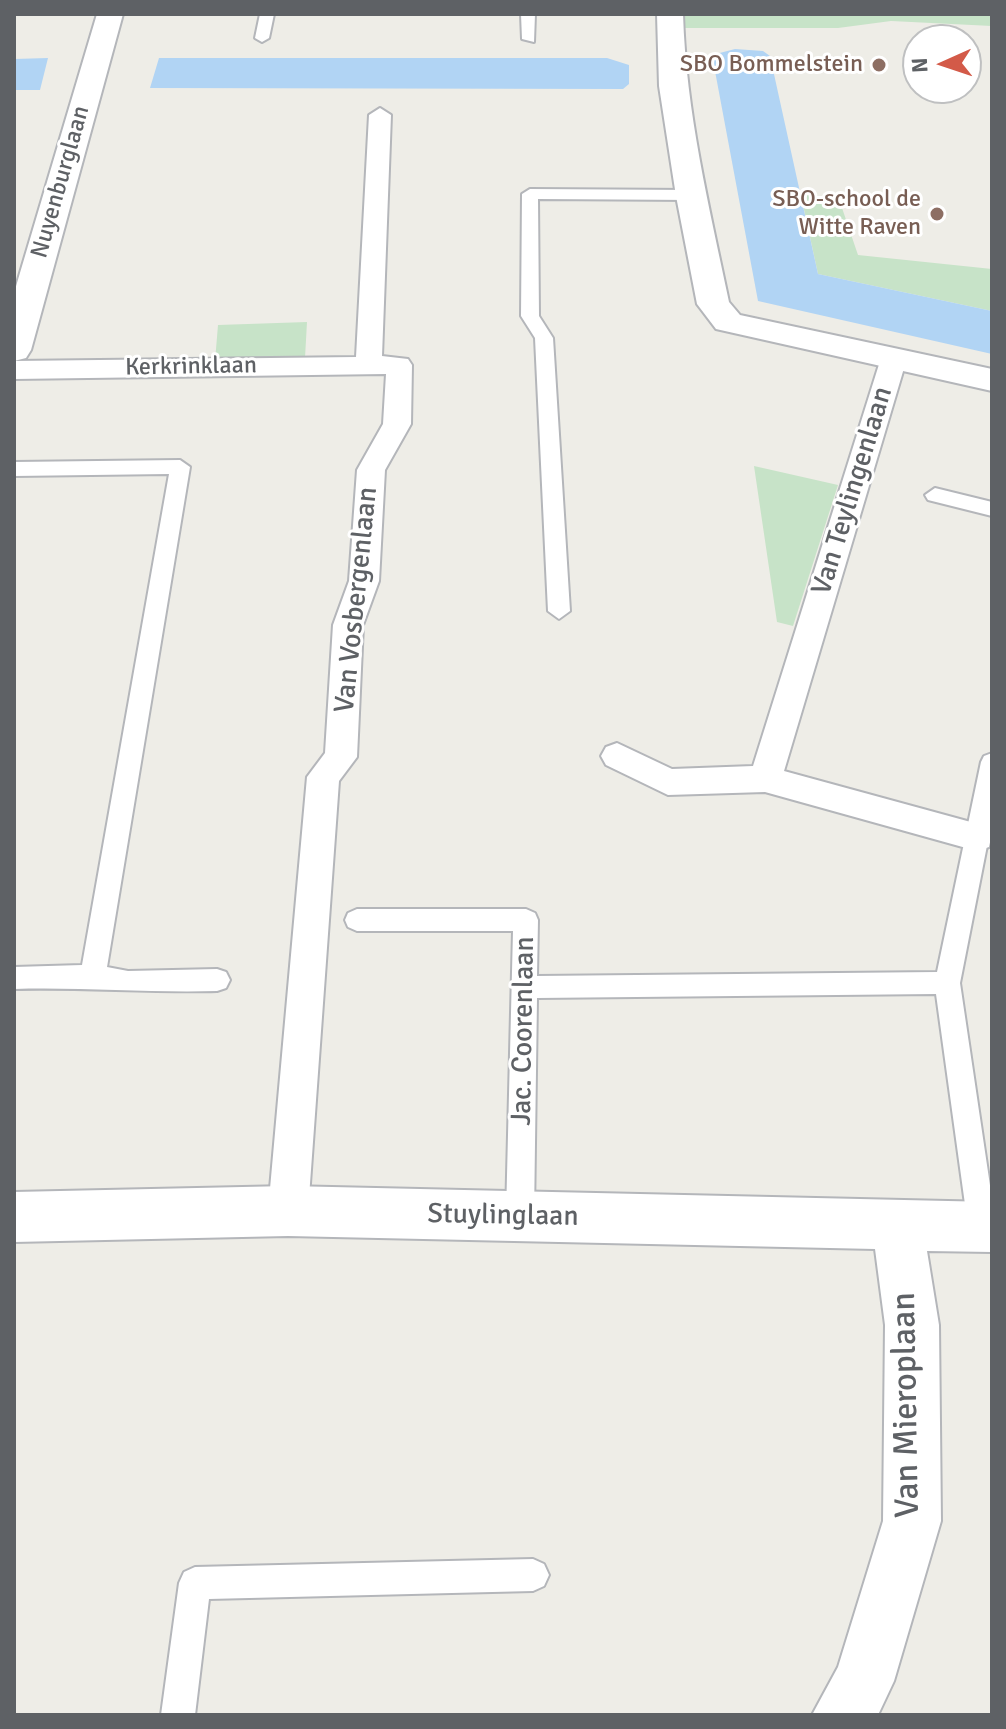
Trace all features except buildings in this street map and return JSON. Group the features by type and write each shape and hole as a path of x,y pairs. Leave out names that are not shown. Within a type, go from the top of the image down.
{"street":[{"name":"Nuyenburglaan","path":"14,350 110,14"},
{"name":"Van Teylingenlaan","path":"670,14 669,42 692,195 713,304 728,322 894,358 765,779"},
{"path":"369,365 380,115"},
{"path":"894,358 992,380"},
{"name":"Kerkrinklaan","path":"14,370 369,365"},
{"name":"Van Vosbergenlaan","path":"288,1211 323,777 341,757 348,625 364,581 371,470 397,424 399,365 369,365"},
{"path":"617,756 668,782 765,779 977,837"},
{"name":"Stuylinglaan","path":"14,1217 288,1211 987,1226"},
{"name":"Van Mieroplaan","path":"843,1715 864,1681 912,1521 912,1325 898,1226"}],"lane":[{"path":"262,38 267,14"},
{"path":"528,14 529,39"},
{"path":"559,611 544,338 530,316 530,194 692,195"},
{"path":"14,469 180,467 93,976"},
{"path":"935,495 992,509"},
{"path":"987,1226 947,983 992,762"},
{"name":"Jac. Coorenlaan","path":"357,920 526,920 520,1216"},
{"path":"14,978 93,976 128,982 217,980"},
{"path":"526,987 947,983"},
{"path":"178,1715 195,1583 533,1575"}],"green space":[{"path":"683,14 992,14 992,26 891,21 838,28 685,28"},
{"path":"800,191 840,202 858,255 992,269 992,311 818,274"},
{"path":"307,322 305,358 215,361 218,325"},
{"path":"754,466 838,485 793,626 777,622"}],"water":[{"path":"735,49 763,51 770,56 818,274 992,311 992,354 758,301 712,55"},
{"path":"48,58 40,90 14,90 14,59"},
{"path":"159,58 607,58 629,65 629,84 623,89 150,88"}],"place":[{"name":"SBO Bommelstein","path":"879,65"},
{"name":"SBO-school de Witte Raven","path":"937,214"}]}
